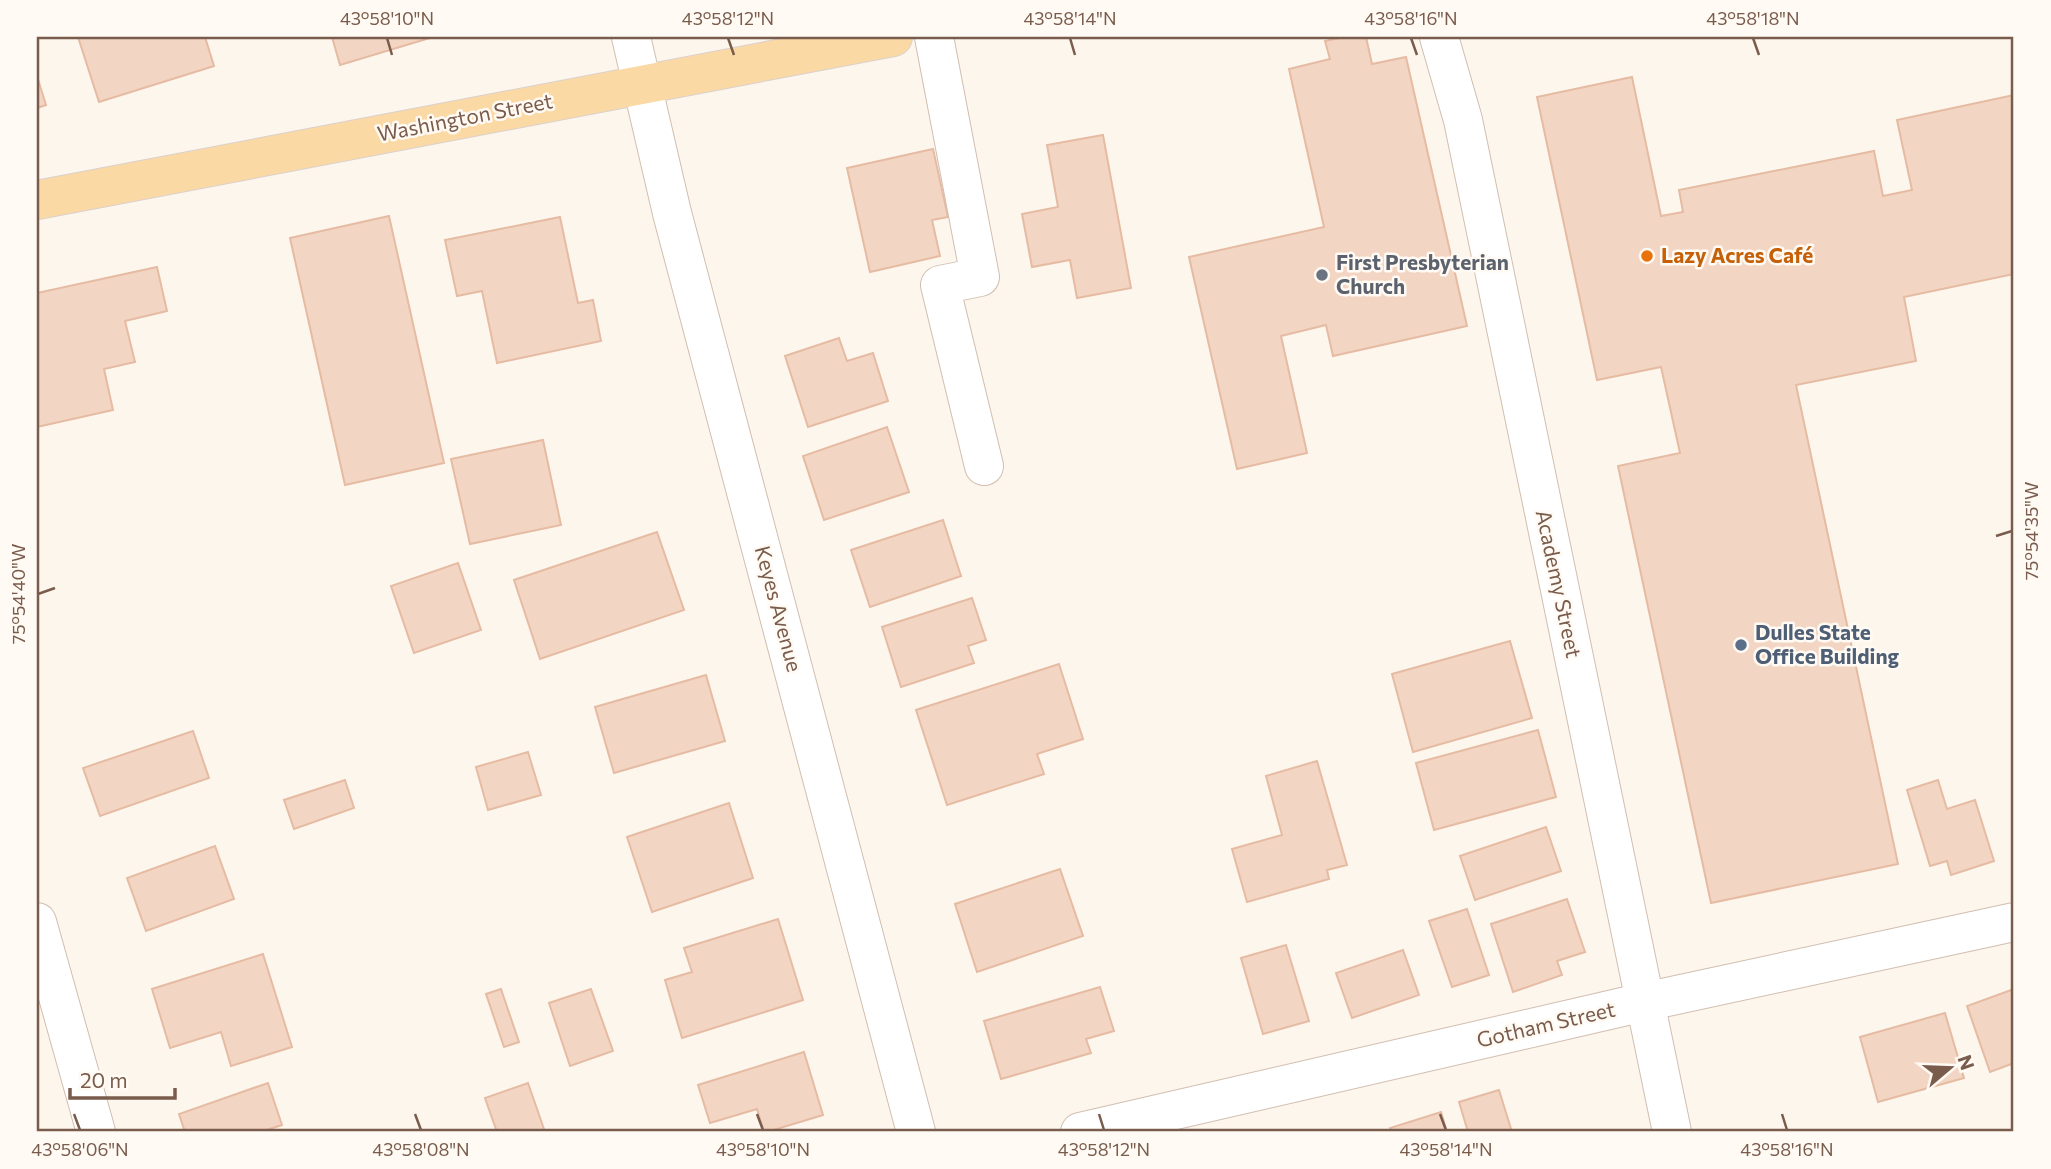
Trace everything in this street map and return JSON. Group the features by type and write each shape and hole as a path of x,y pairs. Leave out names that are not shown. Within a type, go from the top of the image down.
{"main road":[{"name":"Washington Street","path":"37,200 893,37"}],"street":[{"name":"Keyes Avenue","path":"631,37 675,225 916,1132"},
{"path":"934,37 980,277 940,285 984,466"},
{"name":"Academy Street","path":"1439,37 1463,120 1672,1132"},
{"path":"37,922 96,1132"},
{"name":"Gotham Street","path":"1080,1132 1644,1002 2014,922"}],"building":[{"path":"78,37 205,37 214,66 99,102"},
{"path":"332,37 433,37 340,65"},
{"path":"1344,37 1366,37 1372,64 1406,57 1467,326 1333,356 1326,325 1281,336 1307,453 1237,469 1189,257 1324,227 1289,69 1330,59 1325,41"},
{"path":"37,76 46,105 37,108"},
{"name":"Dulles State Office Building","path":"1632,77 1661,216 1683,212 1679,190 1874,151 1883,196 1912,190 1897,120 2014,95 2014,274 1904,297 1916,361 1796,385 1898,864 1711,903 1618,466 1680,453 1661,367 1597,380 1537,97"},
{"path":"1103,135 1131,288 1077,298 1070,260 1032,267 1022,214 1058,207 1047,145"},
{"path":"933,149 948,217 932,220 940,256 870,272 847,168"},
{"path":"389,216 444,463 345,485 290,238"},
{"path":"560,217 578,303 593,300 601,341 497,363 482,291 457,296 445,240"},
{"path":"157,267 167,311 125,321 135,362 104,369 113,410 37,427 37,293"},
{"path":"839,338 847,361 873,353 888,401 808,427 785,356"},
{"path":"887,427 909,492 824,520 803,456"},
{"path":"543,440 561,525 470,544 451,459"},
{"path":"943,520 961,576 870,607 851,550"},
{"path":"657,532 684,610 540,659 514,580"},
{"path":"458,563 481,630 414,653 391,586"},
{"path":"972,598 986,640 968,646 974,663 901,687 882,627"},
{"path":"1510,641 1532,718 1413,752 1392,674"},
{"path":"1059,664 1083,739 1037,754 1044,774 947,805 916,710"},
{"path":"706,675 725,741 614,773 595,707"},
{"path":"1538,730 1556,797 1434,830 1416,763"},
{"path":"193,731 209,778 100,816 83,768"},
{"path":"528,752 541,795 488,810 476,767"},
{"path":"1317,761 1347,865 1327,870 1329,879 1247,902 1232,849 1282,835 1266,776"},
{"path":"345,780 354,808 294,829 284,800"},
{"path":"1938,780 1947,809 1975,800 1994,861 1951,875 1947,861 1930,866 1907,790"},
{"path":"729,803 753,878 652,912 627,837"},
{"path":"1546,827 1561,871 1475,900 1460,856"},
{"path":"215,846 234,899 146,931 127,878"},
{"path":"1060,869 1083,936 977,972 955,904"},
{"path":"1567,899 1585,952 1557,961 1562,975 1513,992 1491,924"},
{"path":"1467,909 1489,975 1452,987 1429,921"},
{"path":"778,919 803,1000 682,1038 665,980 692,972 684,948"},
{"path":"1286,945 1309,1021 1263,1034 1241,958"},
{"path":"1403,950 1419,995 1352,1018 1336,973"},
{"path":"263,954 292,1047 231,1066 221,1032 170,1048 152,989"},
{"path":"1100,987 1114,1031 1086,1039 1091,1053 1001,1079 984,1021"},
{"path":"501,989 519,1042 504,1047 486,994"},
{"path":"591,989 613,1051 570,1066 549,1003"},
{"path":"2014,989 2014,1063 1990,1072 1967,1006"},
{"path":"1945,1013 1964,1078 1878,1102 1860,1037"},
{"path":"804,1052 823,1115 767,1132 764,1132 757,1109 710,1123 698,1085"},
{"path":"268,1083 282,1125 260,1132 185,1132 179,1114"},
{"path":"528,1083 545,1132 497,1132 485,1098"},
{"path":"1499,1090 1512,1132 1468,1132 1459,1102"},
{"path":"1441,1112 1447,1132 1392,1132 1390,1128"}],"place":[{"name":"Lazy Acres Café","path":"1647,256"},
{"name":"First Presbyterian Church","path":"1322,275"},
{"name":"Dulles State Office Building","path":"1741,645"}]}
